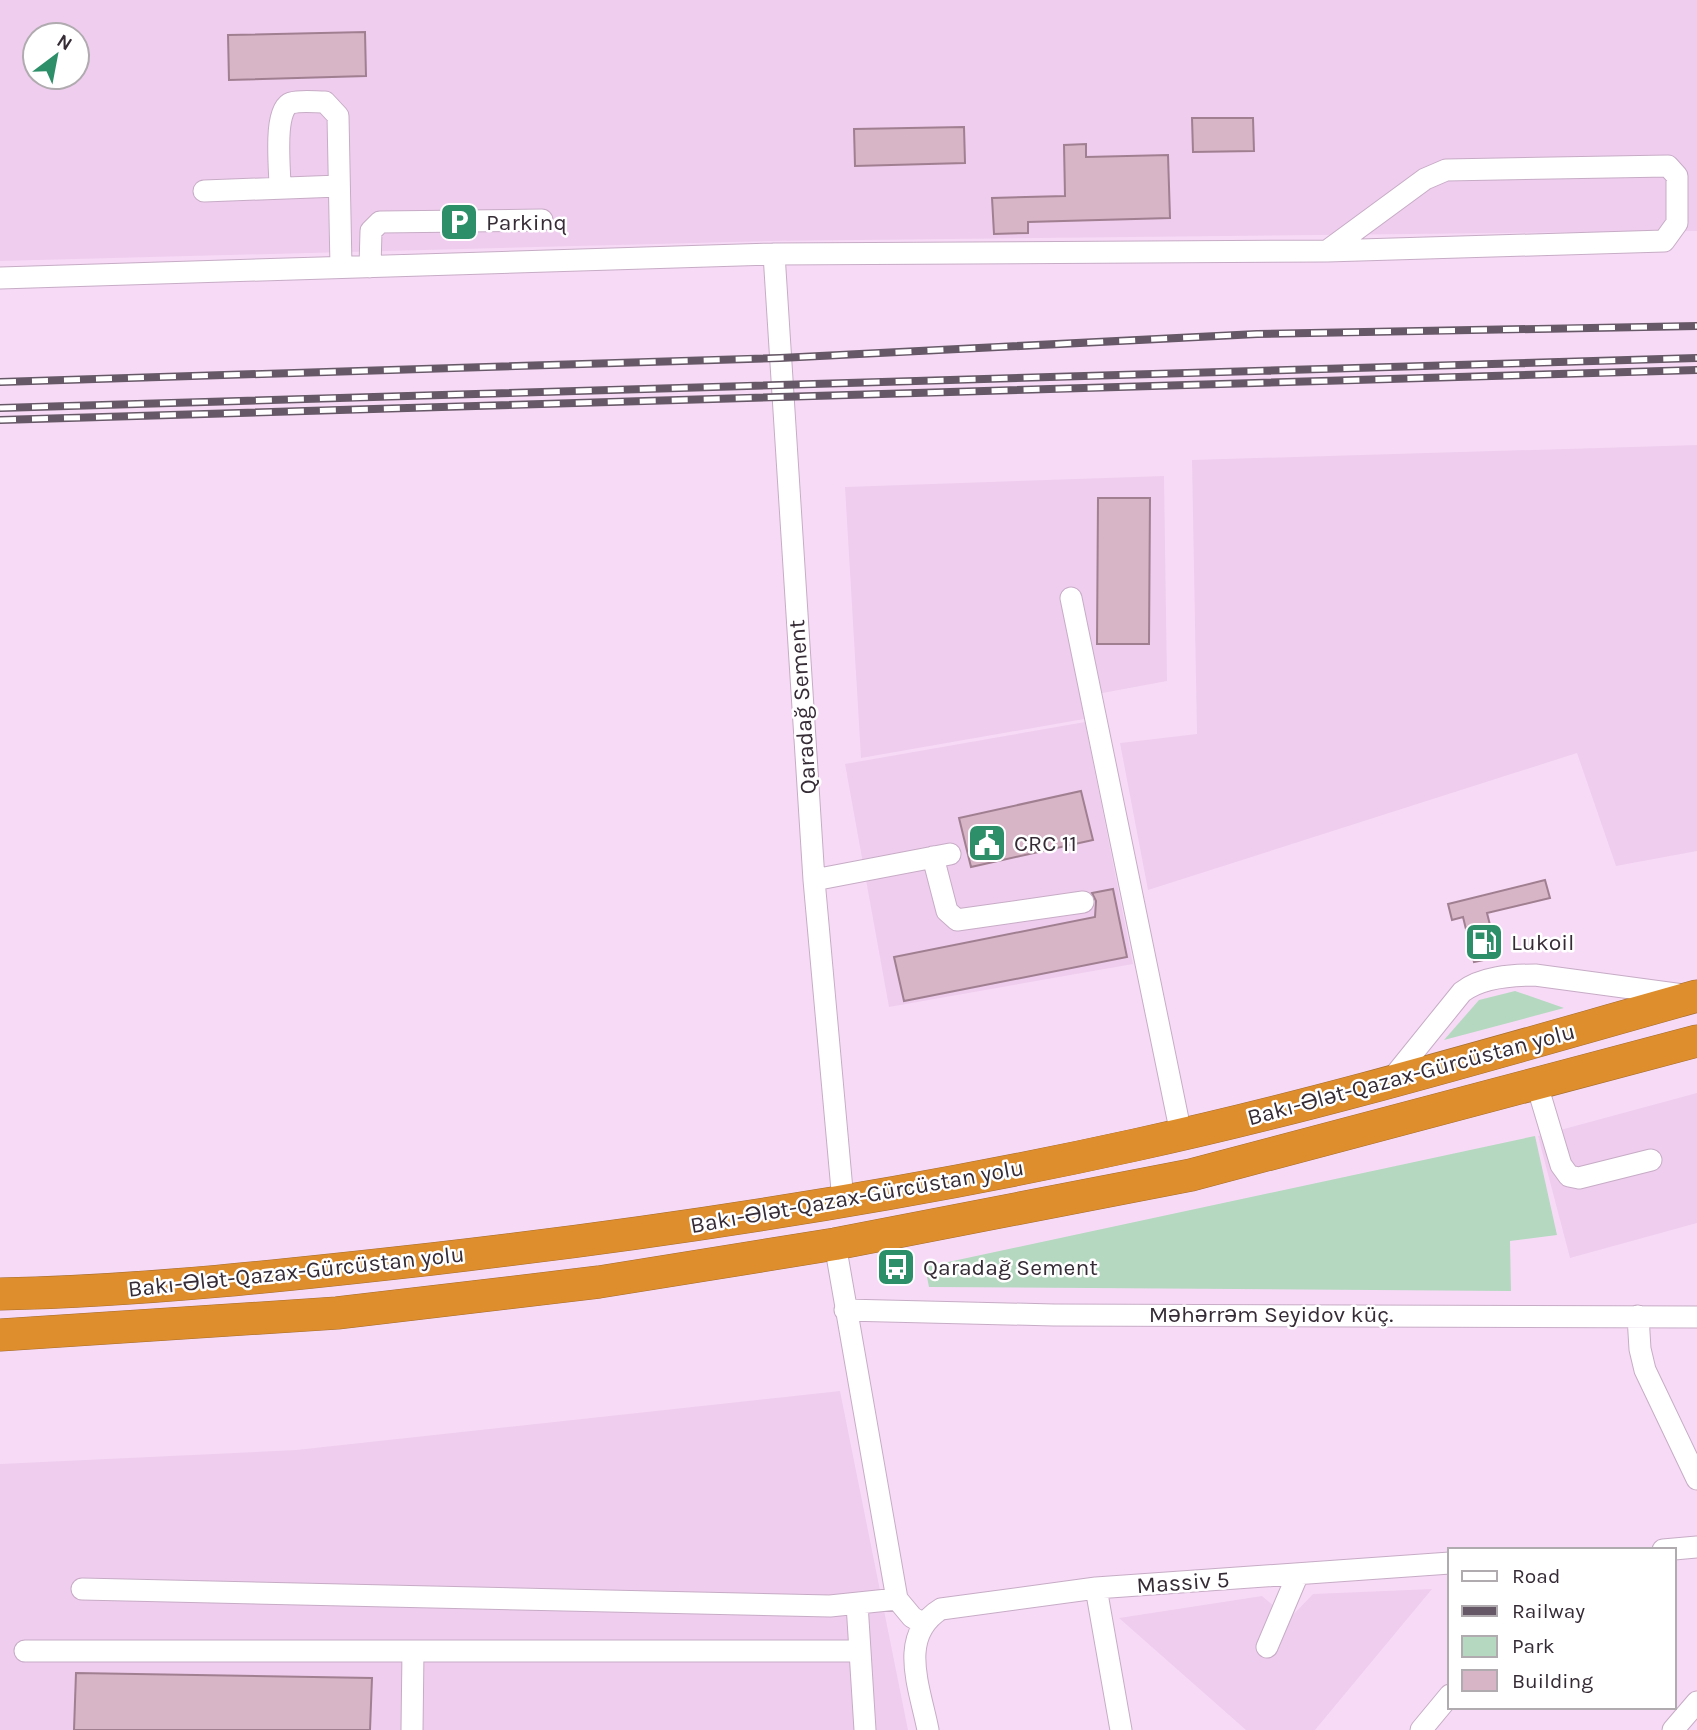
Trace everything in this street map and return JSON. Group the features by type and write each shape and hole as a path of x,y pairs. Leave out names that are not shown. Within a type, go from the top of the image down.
{"highway":[{"name":"Bakı-Ələt-Qazax-Gürcüstan yolu","path":"0,1294 73,1292 339,1269 600,1240 843,1201 1181,1135 1696,996"},
{"name":"Bakı-Ələt-Qazax-Gürcüstan yolu","path":"0,1335 337,1313 599,1282 835,1244 1191,1175 1697,1041"}],"street":[{"path":"280,187 279,121 282,110 290,103 325,102 338,116 341,267"},
{"path":"0,278 774,254 1327,251 1664,241 1677,223 1677,176 1668,166 1446,170 1425,178 1327,251"},
{"path":"204,191 340,186"},
{"path":"370,267 371,231 380,222 542,220"},
{"name":"Qaradağ Sement","path":"774,254 814,880 843,1201"},
{"path":"1071,597 1181,1135"},
{"path":"814,880 941,856 947,911 957,920 1083,902"},
{"path":"1391,1080 1462,992 1472,984 1517,975 1535,975 1696,996"},
{"path":"1537,1085 1560,1166 1569,1176 1580,1178 1651,1160"},
{"path":"835,1244 897,1599 912,1617 922,1623 915,1644 915,1660 928,1730"},
{"name":"Məhərrəm Seyidov küç.","path":"845,1311 1054,1315 1697,1317"},
{"path":"1638,1317 1640,1349 1645,1370 1697,1479"},
{"path":"1676,1549 1697,1547"},
{"name":"Massiv 5","path":"922,1623 942,1609 958,1604 1097,1587 1448,1563"},
{"path":"1267,1647 1298,1574"},
{"path":"1097,1587 1121,1730"},
{"path":"82,1589 857,1604 897,1599"},
{"path":"857,1604 865,1730"},
{"path":"25,1651 860,1651"},
{"path":"412,1730 413,1651"},
{"path":"1421,1730 1448,1697"},
{"path":"1673,1730 1697,1702"}],"shaded area":[{"path":"0,0 1697,0 1697,231 769,241 0,261"},
{"path":"1697,445 1697,851 1616,866 1577,753 1148,890 1120,743 1197,734 1192,460"},
{"path":"1164,476 1167,681 1081,697 1084,719 861,758 845,487"},
{"path":"1085,722 1133,964 889,1007 845,764"},
{"path":"1697,1093 1697,1223 1570,1258 1538,1136"},
{"path":"840,1391 908,1730 0,1730 0,1464 296,1450"},
{"path":"1432,1589 1315,1730 1246,1730 1119,1618 1262,1596 1289,1619 1313,1594"}],"green space":[{"path":"1515,991 1564,1008 1444,1040 1479,1000"},
{"path":"1535,1136 1557,1235 1510,1241 1511,1291 929,1287 925,1267"}],"building":[{"path":"365,32 366,76 229,80 228,35"},
{"path":"1192,118 1253,118 1254,151 1193,152"},
{"path":"964,127 965,163 855,166 854,129"},
{"path":"1086,144 1086,157 1168,155 1170,218 1028,222 1028,233 994,234 992,198 1065,196 1064,145"},
{"path":"1098,498 1150,498 1149,644 1097,644"},
{"path":"1081,791 1093,840 971,867 959,818"},
{"path":"1545,880 1550,898 1487,913 1498,957 1474,962 1463,917 1452,920 1448,904"},
{"path":"1113,889 1127,957 904,1001 894,957 1095,917 1096,901 1092,893"},
{"path":"76,1673 372,1678 370,1730 74,1730"}],"railway":[{"path":"0,382 780,358 1257,334 1697,326"},
{"path":"0,408 1697,358"},
{"path":"0,420 1697,370"}],"place":[{"name":"Parkinq","path":"459,222"},
{"name":"CRC 11","path":"987,843"},
{"name":"Lukoil","path":"1484,942"},
{"name":"Qaradağ Sement","path":"896,1267"}]}
